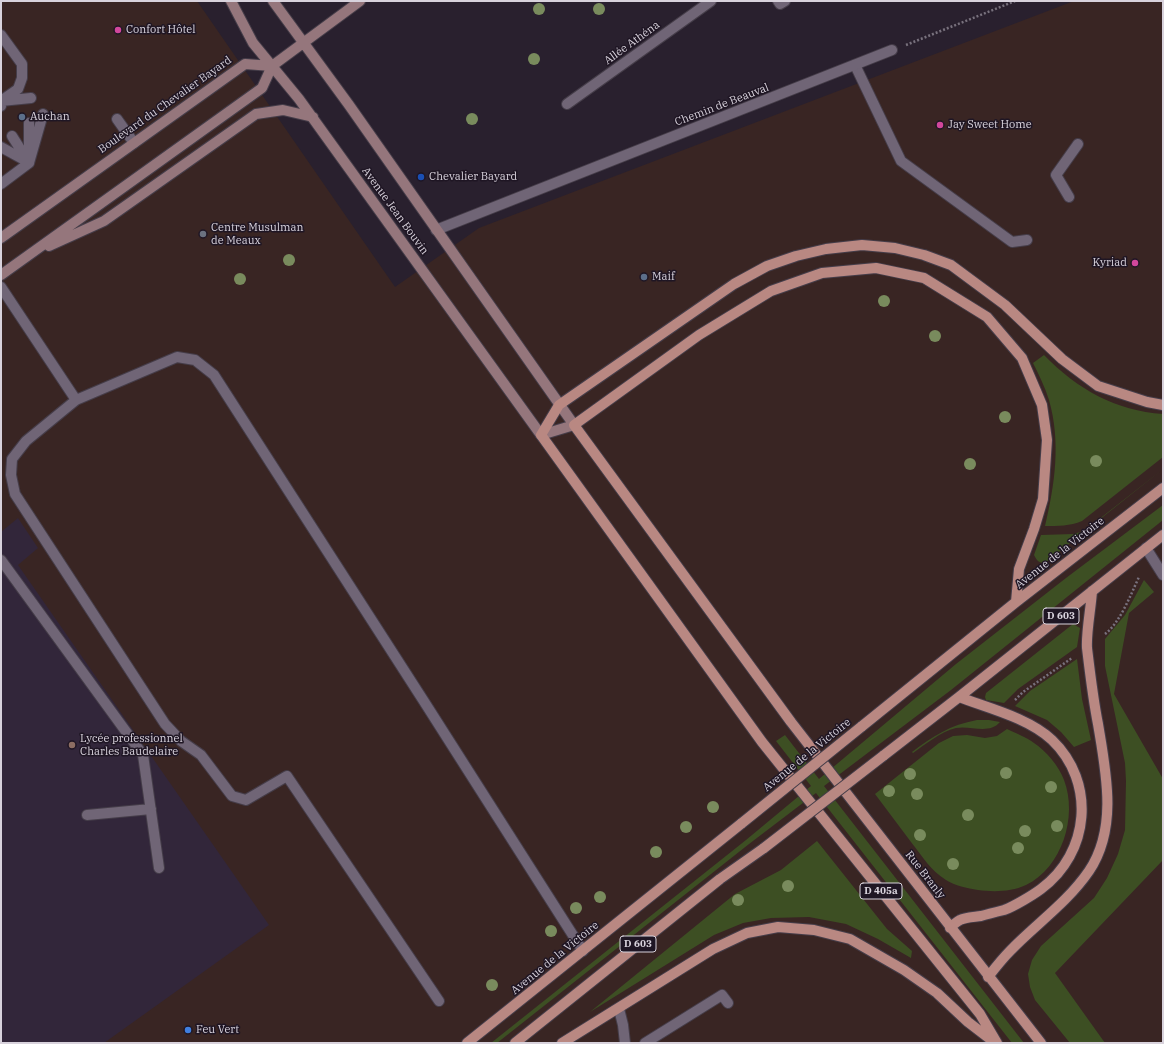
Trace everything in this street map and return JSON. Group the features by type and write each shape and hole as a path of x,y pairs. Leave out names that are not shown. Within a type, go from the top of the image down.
{"main road":[{"path":"541,435 559,405 734,284 767,266 796,256 826,249 862,246 895,248 924,255 951,266 1005,306 1062,359 1098,386 1147,402 1163,405"},
{"path":"574,425 699,335 771,291 822,273 876,268 924,278 986,317 1022,358 1042,405 1048,440 1043,499 1034,530 1019,569 1016,602"},
{"name":"Rue Branly","path":"574,425 791,722 1041,1043"},
{"name":"D 405a","path":"541,435 762,742 980,1014 996,1043"},
{"name":"Avenue de la Victoire","path":"467,1043 583,952 1016,602 1163,488"},
{"name":"D 603","path":"515,1043 720,879 764,848 959,697 1163,535"},
{"path":"988,976 1009,951 1051,914 1072,893 1090,870 1100,849 1105,829 1107,779 1087,647 1092,591"},
{"path":"950,928 961,919 1006,909 1041,889 1061,870 1072,852 1079,834 1083,812 1077,779 1069,761 1052,740 1014,717 959,697"},
{"path":"562,1043 713,948 747,933 778,927 814,930 850,939 904,970 937,993 968,1022 996,1043"}],"street":[{"name":"Avenue Jean Bouvin","path":"231,1 253,43 313,117 541,435"},
{"name":"Avenue Jean Bouvin","path":"274,1 508,329 574,425"},
{"path":"1,275 262,88 272,66 360,1"},
{"name":"Allée Athéna","path":"567,104 711,1"},
{"path":"1,35 22,64 22,78 18,89 1,101"},
{"name":"Chemin de Beauval","path":"436,230 892,50"},
{"name":"Boulevard du Chevalier Bayard","path":"1,238 245,64 272,66"},
{"path":"855,65 901,161 1012,242 1027,240"},
{"path":"1,101 31,98"},
{"path":"1,101 1,106"},
{"path":"1,101 18,108"},
{"path":"29,255 104,221 256,114 283,110 313,117"},
{"path":"1,184 29,163 43,114"},
{"path":"117,119 134,143"},
{"path":"29,123 29,163"},
{"path":"12,136 29,163"},
{"path":"1069,197 1056,175 1078,144"},
{"path":"1,147 29,163"},
{"path":"1,286 76,400"},
{"path":"439,1002 287,776 246,800 232,796 201,754 181,741 165,724 15,494 11,475 12,459 26,441 76,400 177,357 195,360 214,375 425,702 583,952"},
{"path":"541,435 574,425"},
{"path":"1146,548 1163,575"},
{"path":"1,560 143,755 159,868"},
{"path":"87,814 151,809"},
{"path":"645,1043 722,995 728,1003"},
{"path":"618,1009 623,1025 624,1043"},
{"path":"672,1025 679,1034"}],"path":[{"path":"892,50 1015,1"},
{"path":"1101,636 1109,631 1119,617 1140,575"},
{"path":"1012,703 1023,692 1078,653"}],"shaded area":[{"path":"1,1 197,1 395,287 479,228 1074,1 1163,1 1163,1043 1,1043"},
{"name":"Lycée professionnel Charles Baudelaire","path":"18,518 38,548 18,565 269,925 104,1043 1,1043 1,532"}],"green space":[{"path":"1044,355 1070,378 1098,396 1129,408 1163,414 1163,457 1082,521 1068,525 1045,526 1052,494 1056,447 1053,416 1049,400 1033,363"},
{"path":"1163,469 1045,563 1036,559 1034,555 1041,535 1073,534 1084,531"},
{"path":"1163,505 1163,520 951,690 824,786 1024,1043 1012,1043 816,793 497,1043 491,1043 746,840 811,786 776,741 785,735 819,779 956,664"},
{"path":"1144,580 1154,592 1129,613 1114,694 1163,779 1163,860 1055,973 1105,1043 1070,1043 1035,1000 1030,987 1028,974 1032,960 1041,946 1094,898 1107,878 1118,854 1125,830 1125,763 1105,666 1105,639 1125,615"},
{"path":"1073,624 1080,628 1077,647 1018,689 1004,703 986,700 986,693"},
{"path":"1077,659 1082,699 1091,740 1074,747 1061,732 1047,720 1015,706 1030,691"},
{"path":"977,720 1000,722 996,726 985,729 961,727 944,732 913,753 912,752 927,741 950,728"},
{"path":"1007,729 1039,746 1052,759 1059,769 1068,794 1068,825 1058,854 1039,877 1026,885 1014,889 996,891 965,888 946,880 931,868 875,794 939,743 953,736 967,735 985,738 997,736"},
{"path":"817,841 887,929 912,951 911,958 878,939 846,924 809,917 771,918 743,923 714,935 590,1012 735,894 781,870"}],"place":[{"name":"Confort Hôtel","path":"118,30"},
{"name":"Auchan","path":"22,117"},
{"name":"Jay Sweet Home","path":"940,125"},
{"name":"Chevalier Bayard","path":"421,177"},
{"name":"Centre Musulman de Meaux","path":"203,234"},
{"name":"Kyriad","path":"1135,263"},
{"name":"Maif","path":"644,277"},
{"name":"Lycée professionnel Charles Baudelaire","path":"72,745"},
{"name":"Feu Vert","path":"188,1030"}]}
